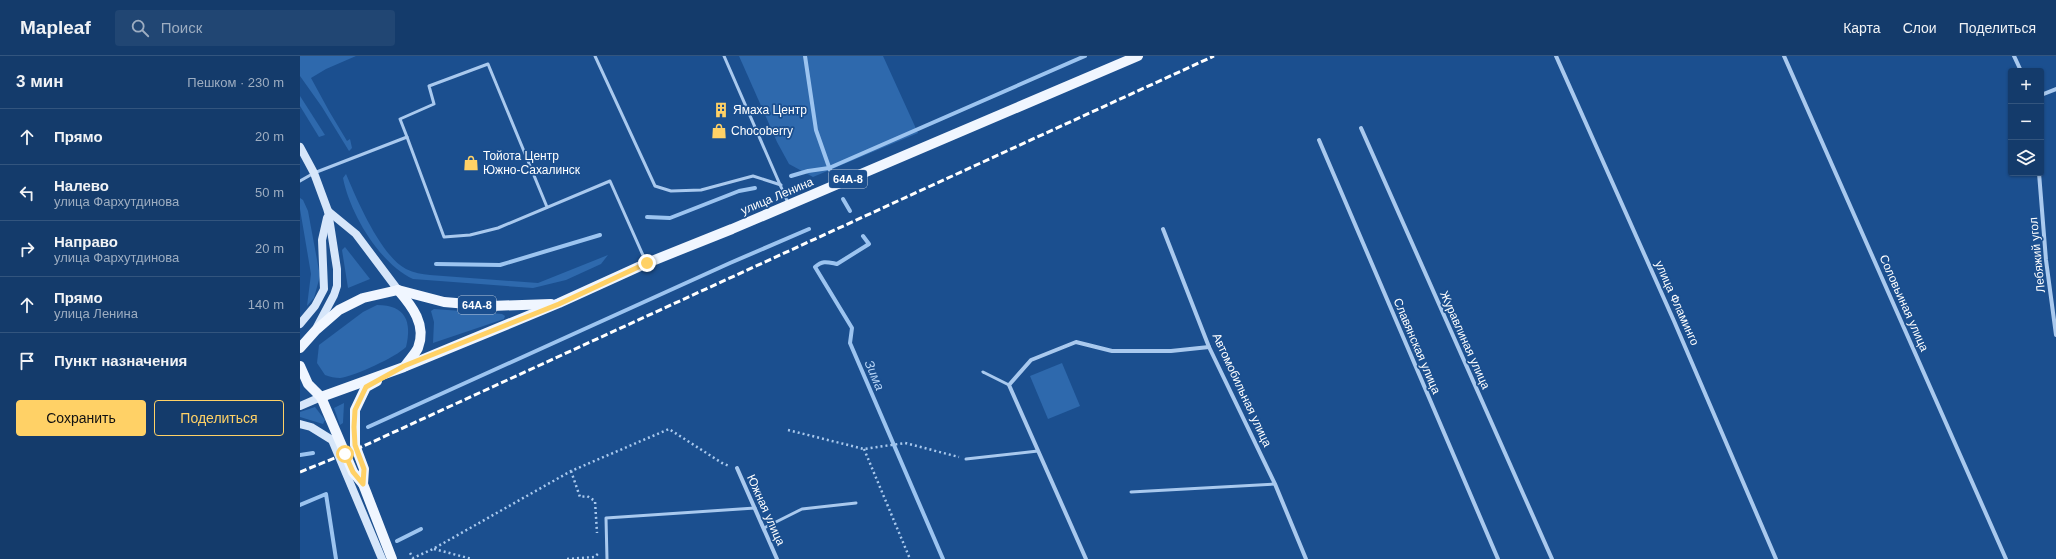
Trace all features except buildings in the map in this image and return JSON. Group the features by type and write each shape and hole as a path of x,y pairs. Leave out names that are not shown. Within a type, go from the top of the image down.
{"main road":[{"name":"улица Ленина","path":"404,366 559,304 647,263 789,205 1138,56"},
{"path":"300,146 314,173 328,211 337,269 337,286 316,330"},
{"path":"328,211 356,234 398,290"},
{"path":"300,324 315,306 324,289 322,240 328,211"},
{"name":"улица Ленина","path":"398,290 444,302 483,305 559,304"},
{"name":"64А-8","path":"300,348 316,330 339,310 363,298 398,290 410,304 421,325 418,348 404,366 366,387 355,410 355,445 364,469 363,484 392,559"},
{"path":"300,366 308,384 321,396 353,472 363,484"},
{"name":"64А-8","path":"321,396 404,366"},
{"path":"300,406 321,396"},
{"path":"300,424 311,427 332,440 382,559"}],"street":[{"name":"улица Фламинго","path":"1556,56 1674,321 1776,559"},
{"name":"Соловьиная улица","path":"1784,56 2006,559"},
{"path":"2014,56 2020,68"},
{"path":"2044,94 2056,89"},
{"name":"Журавлиная улица","path":"1361,128 1552,559"},
{"name":"Славянская улица","path":"1319,140 1498,559"},
{"name":"Лебяжий угол","path":"2040,176 2046,260 2056,335"},
{"name":"Автомобильная улица","path":"1164,229 1209,347 1275,484 1306,559"},
{"path":"1086,559 1009,385 1031,360 1076,342 1112,351 1171,351 1209,347"},
{"name":"Южная улица","path":"737,468 777,559"}],"lane":[{"path":"595,56 655,186 671,191 701,190 753,176 781,186"},
{"path":"724,56 789,205"},
{"path":"548,207 488,64 430,86 434,104 400,119 444,237 470,235 498,228 610,181 647,263"},
{"path":"300,181 314,173 407,137"},
{"path":"983,372 1009,385"},
{"path":"966,459 1038,451"},
{"path":"1130,492 1275,484"},
{"path":"764,528 802,509 856,503"},
{"path":"607,559 606,518 755,508"}],"path":[{"path":"410,553 413,558 433,549 571,471 669,429 722,463 737,468"},
{"path":"788,430 864,450 905,443 966,459"},
{"path":"864,450 910,559"},
{"path":"571,471 580,497 587,496 595,500 598,538"},
{"path":"567,559 594,557 599,554 598,546"},
{"path":"433,549 472,559"}],"shaded area":[{"path":"300,56 356,56 326,69 311,78 347,141 350,139 352,148 349,151 322,107 300,76"},
{"path":"739,56 883,56 918,133 813,177 789,164 777,142"},
{"path":"300,96 325,135 319,137 300,106"},
{"path":"346,174 363,212 379,240 388,252 406,269 421,274 538,283 608,255 601,264 566,280 533,288 413,279 401,272 389,262 368,236 352,207 343,178"},
{"path":"300,198 303,200 308,211 320,276 314,298 307,306 311,274 300,209"},
{"path":"345,247 370,279 348,288 342,250"},
{"path":"377,305 395,308 405,317 408,330 406,347 385,361 347,377 340,378 325,375 317,363 319,345 363,312"},
{"path":"434,309 502,314 505,316 504,319 433,343 434,322 431,311"},
{"path":"1062,363 1080,406 1048,419 1030,376"},
{"path":"344,403 343,423 340,425 334,408"},
{"path":"315,407 325,420 323,424 300,417 300,412"}],"waterway":[{"name":"Зима","path":"805,56 816,130 830,170"},
{"path":"791,176 808,171 829,168 1085,56"},
{"path":"647,217 670,218 739,191 755,188"},
{"name":"Зима","path":"843,199 850,211"},
{"path":"368,427 730,263 809,229"},
{"path":"436,264 500,265 600,235"},
{"name":"Зима","path":"863,236 869,244 837,264 823,262 815,267 852,328 850,343 943,559"},
{"path":"300,455 313,453"},
{"path":"300,505 326,494 336,559"},
{"path":"397,541 421,529"}],"railway":[{"path":"300,472 357,449 1214,56"}],"place":[{"name":"Ямаха Центр","path":"721,110"},
{"name":"Chocoberry","path":"719,131"},
{"name":"Тойота Центр Южно-Сахалинск","path":"471,163"}],"route":[{"path":"345,454 353,472 363,484 364,469 355,445 354,427 355,410 366,387 404,366 559,304 647,263"}]}
